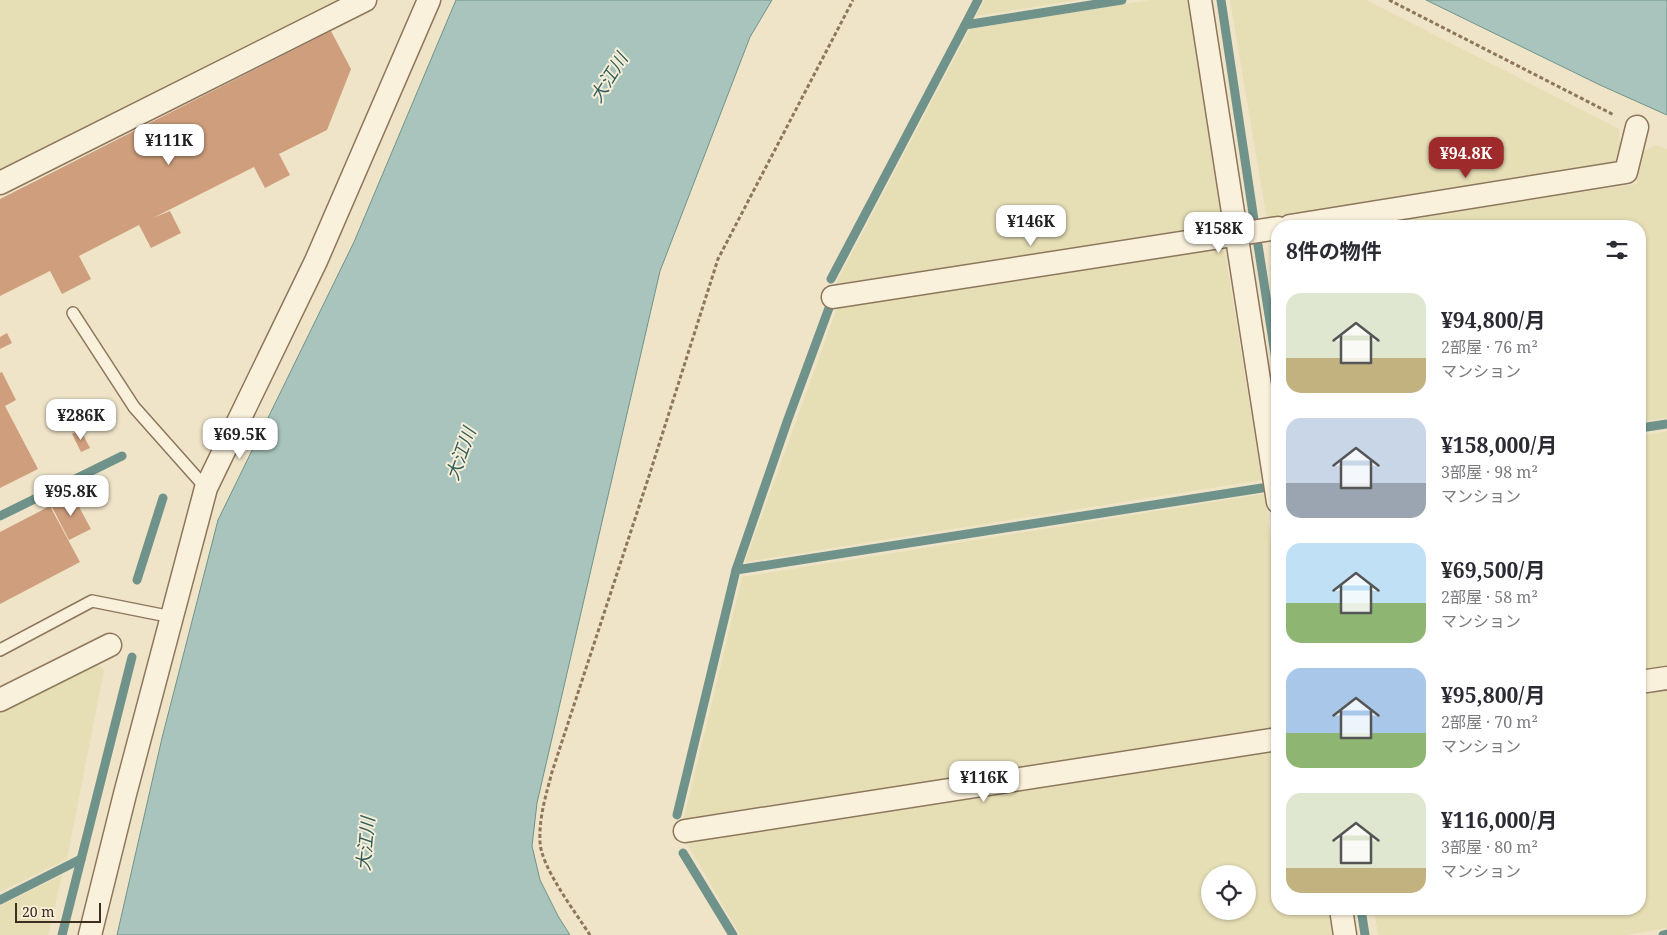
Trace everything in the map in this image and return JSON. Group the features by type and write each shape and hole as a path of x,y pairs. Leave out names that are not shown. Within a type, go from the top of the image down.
{"street":[{"path":"0,183 365,0"},
{"path":"90,935 125,794 206,488 316,261 429,0"},
{"path":"1200,0 1271,459"},
{"path":"1327,220 1626,172 1637,128"},
{"path":"833,297 1271,229"},
{"path":"0,700 110,645"},
{"path":"1646,681 1667,678"},
{"path":"685,831 1271,740"},
{"path":"1342,915 1345,935"}],"lane":[{"path":"73,313 134,407 206,488"},
{"path":"0,650 92,601 172,617"}],"path":[{"path":"590,935 549,872 540,843 542,812 552,772 718,258 853,0"},
{"path":"1389,0 1637,128"}],"shaded area":[{"path":"0,0 340,0 0,171"},
{"path":"985,0 1080,0 976,16"},
{"path":"1150,0 1188,0 1221,218 1220,224 1215,230 833,289 970,29"},
{"path":"1230,0 1366,0 1619,129 1621,156 1619,167 1267,220"},
{"path":"1656,145 1667,149 1667,418 1646,421 1646,220 1391,220 1637,184 1635,156"},
{"path":"1213,247 1225,253 1262,480 745,562 838,305"},
{"path":"1667,431 1667,668 1646,671 1646,435"},
{"path":"1264,494 1271,541 1271,731 683,822 742,577"},
{"path":"93,661 104,670 67,859 0,892 0,708"},
{"path":"1667,687 1667,928 1625,935 1378,935 1375,915 1646,915 1646,690"},
{"path":"1271,748 1271,915 1329,915 1332,935 740,935 685,840"},
{"path":"62,875 48,935 0,935 0,906"}],"water":[{"name":"大江川","path":"456,0 772,0 750,37 660,271 537,803 532,846 540,880 570,935 117,935 162,738 218,520 354,242"},
{"path":"1426,0 1667,0 1667,115 1600,85"}],"building":[{"path":"331,31 351,69 327,130 279,154 290,175 265,188 254,167 153,218 170,211 181,233 151,248 139,225 79,256 91,279 62,294 50,271 0,296 0,199"},
{"path":"7,333 12,343 0,349 0,337"},
{"path":"2,372 16,400 5,406 38,469 0,488 0,373"},
{"path":"80,429 90,448 81,452 72,434"},
{"path":"72,494 91,529 69,540 51,505"},
{"path":"50,506 80,562 0,604 0,532"}],"waterway":[{"path":"965,25 978,0"},
{"path":"831,279 965,25 1122,0"},
{"path":"1221,0 1254,220"},
{"path":"1258,245 1271,328"},
{"path":"736,570 788,419 829,308"},
{"path":"1646,427 1667,424"},
{"path":"0,516 122,456"},
{"path":"677,815 736,570 1262,488"},
{"path":"137,580 163,498"},
{"path":"62,935 132,657"},
{"path":"683,853 733,935"},
{"path":"0,900 81,859"},
{"path":"1362,915 1365,935"},
{"path":"1663,935 1667,934"}]}
